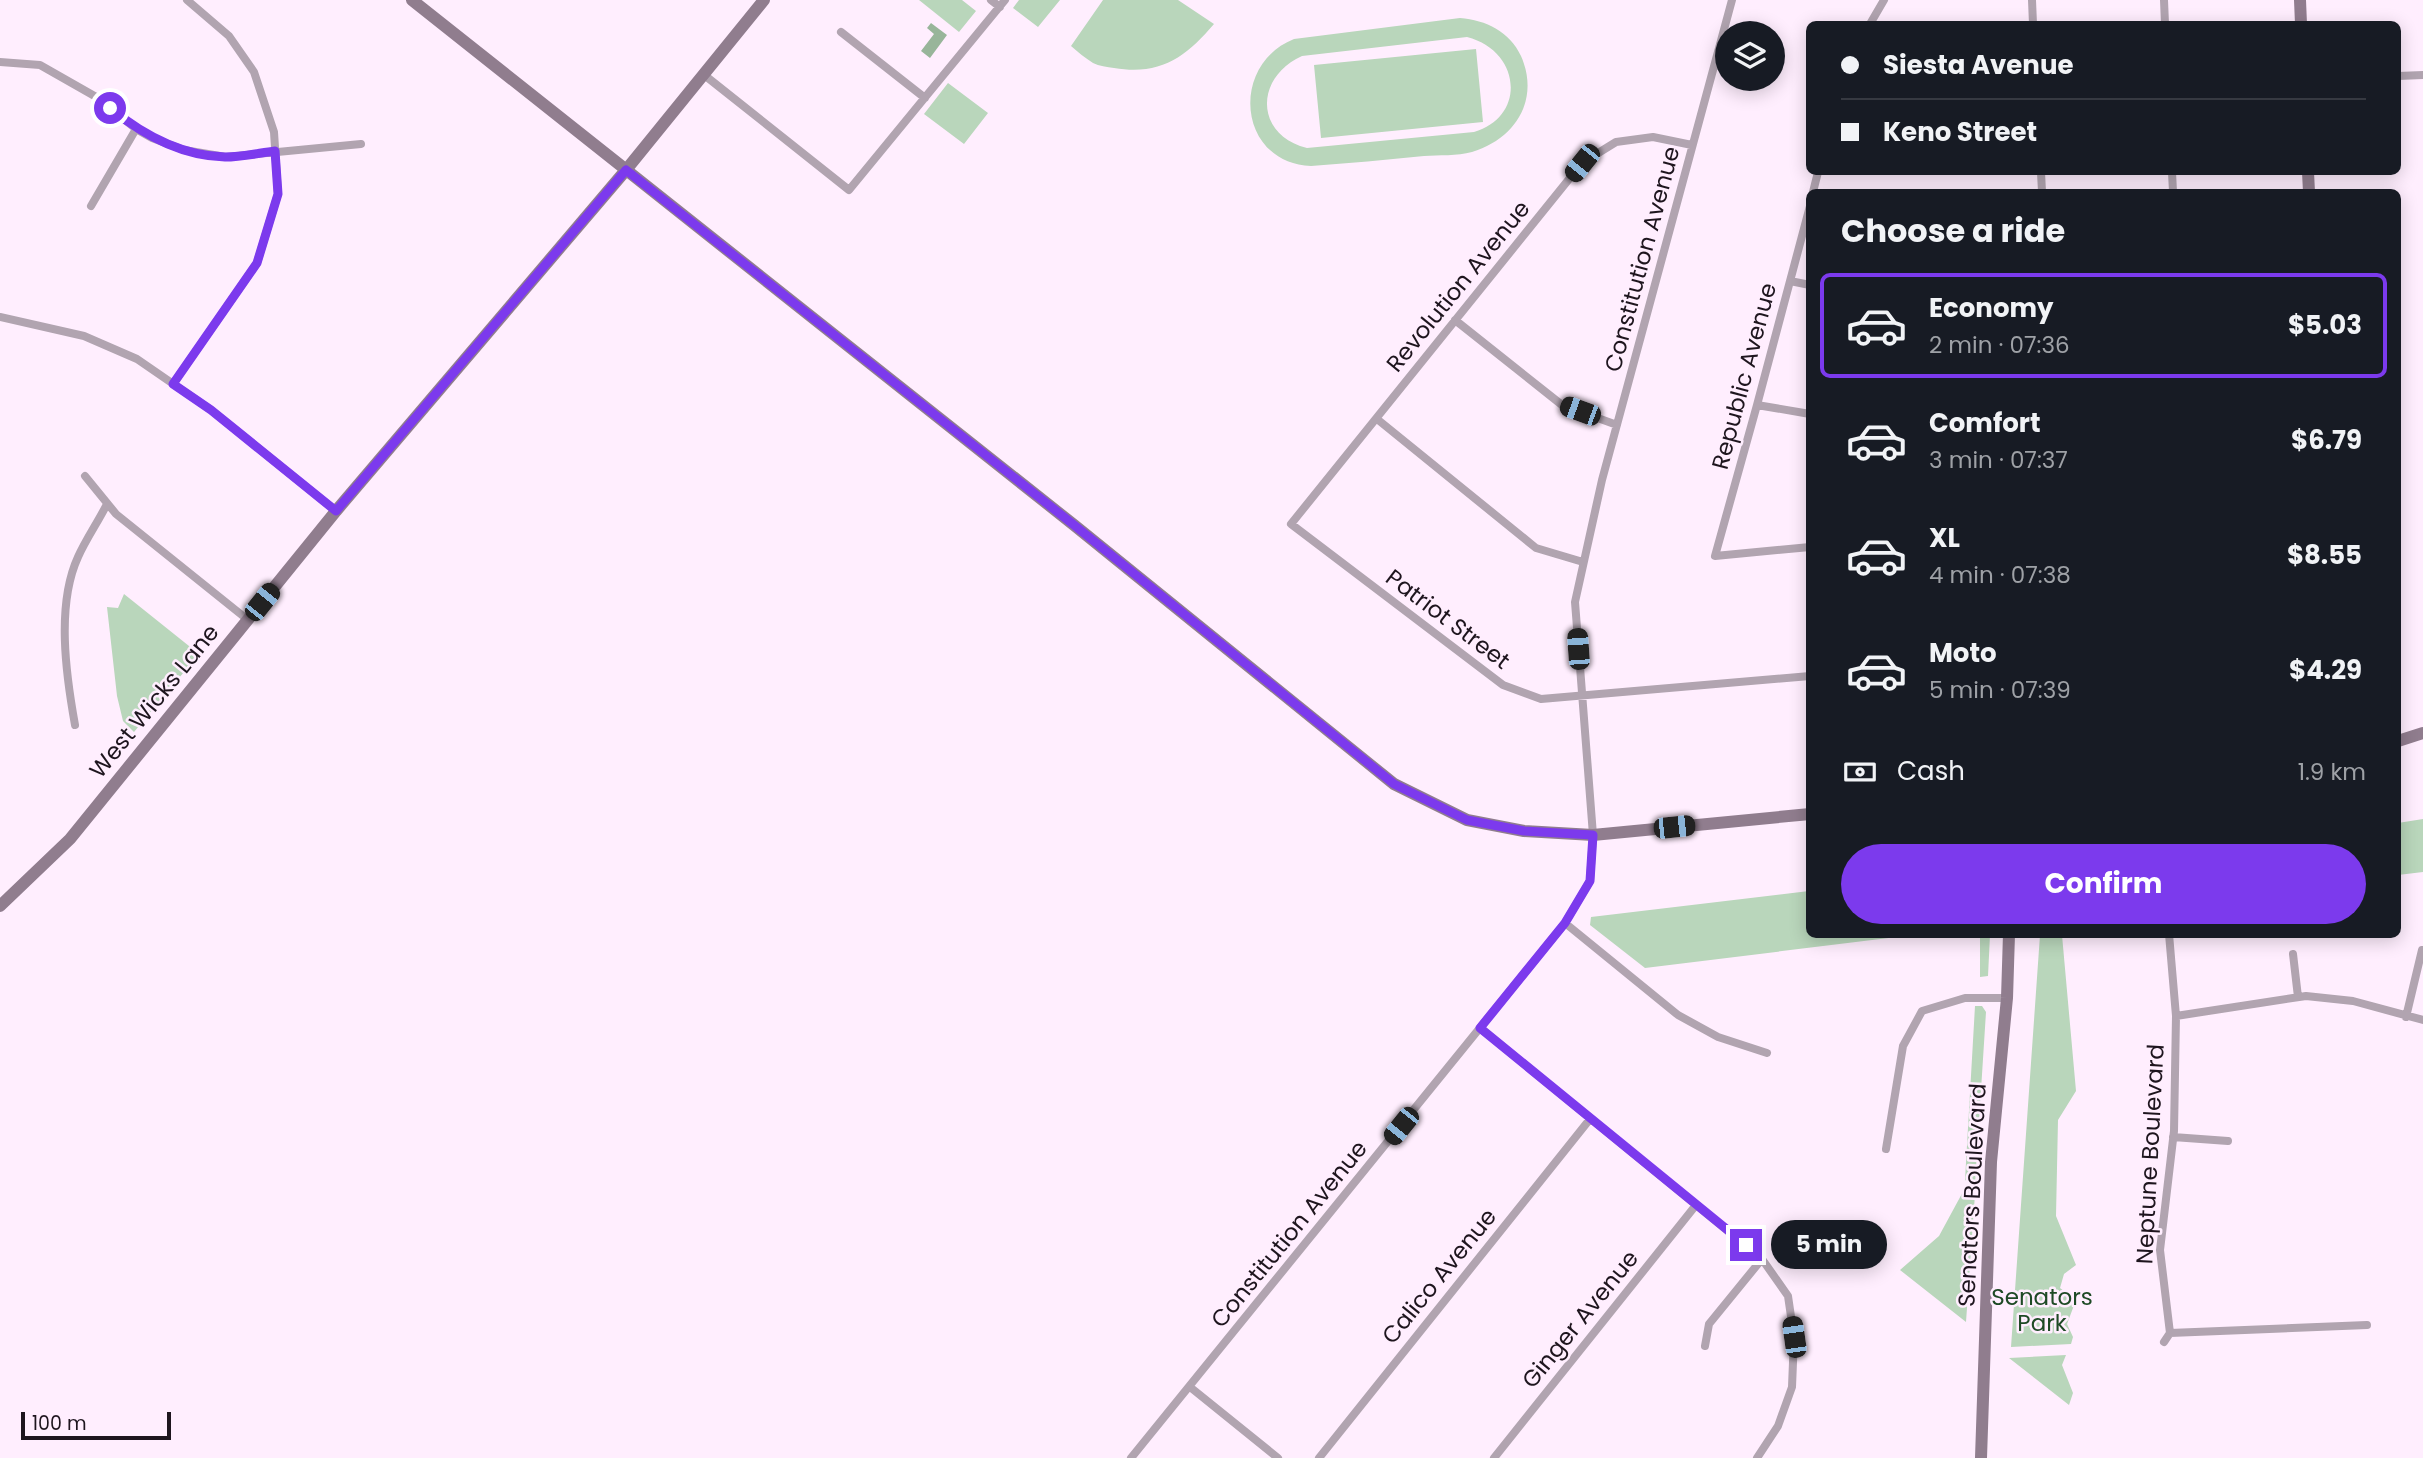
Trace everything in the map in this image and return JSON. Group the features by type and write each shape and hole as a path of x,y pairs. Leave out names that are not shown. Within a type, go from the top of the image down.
{"main road":[{"path":"412,0 1074,525 1394,784 1467,820 1524,831 1593,835 1806,814"},
{"name":"West Wicks Lane","path":"0,906 70,839 336,511 626,170 764,0"},
{"path":"2300,0 2301,21"},
{"path":"2401,740 2423,733"},
{"name":"Senators Boulevard","path":"1981,1458 1991,1162 2007,998 2009,938"}],"street":[{"path":"173,384 257,263 278,194 274,132 254,72 229,36 187,0"},
{"path":"703,74 849,190 1002,3 991,0"},
{"name":"Constitution Avenue","path":"1131,1458 1565,923 1590,881 1593,835 1575,602 1617,425 1731,0"},
{"path":"1872,21 1884,0"},
{"path":"2032,0 2033,21"},
{"path":"2164,0 2165,21"},
{"path":"841,32 925,99"},
{"path":"0,62 40,65 98,98 136,129 184,150 226,157 361,144"},
{"path":"2401,76 2423,75"},
{"path":"91,206 136,129"},
{"name":"Revolution Avenue","path":"1291,524 1582,163 1616,142 1653,137 1692,145"},
{"name":"Republic Avenue","path":"1806,221 1715,556 1806,547"},
{"path":"1790,281 1806,284"},
{"path":"0,317 84,336 137,359 211,410 336,511"},
{"path":"1455,320 1562,405 1617,425"},
{"path":"1757,405 1806,414"},
{"path":"1377,419 1536,548 1583,562"},
{"path":"85,476 116,514 248,620"},
{"path":"75,725 67,683 64,611 77,559 107,504"},
{"name":"Patriot Street","path":"1291,524 1503,685 1541,699 1806,676"},
{"path":"1565,923 1678,1015 1718,1037 1767,1053"},
{"name":"Neptune Boulevard","path":"2169,938 2176,1016 2173,1137 2160,1250 2170,1333"},
{"path":"2406,1017 2422,950"},
{"path":"2293,954 2298,997"},
{"path":"2176,1016 2298,997 2353,1001 2423,1020"},
{"path":"1886,1149 1903,1046 1922,1011 1965,998 2007,998"},
{"path":"1480,1028 1762,1259 1788,1296 1794,1337 1793,1387 1778,1426 1757,1458"},
{"name":"Calico Avenue","path":"1319,1458 1590,1119"},
{"path":"2173,1137 2228,1141"},
{"name":"Ginger Avenue","path":"1494,1458 1696,1205"},
{"path":"1706,1346 1709,1324 1762,1259"},
{"path":"2164,1342 2170,1333 2367,1325"},
{"path":"1190,1387 1279,1458"}],"green space":[{"path":"919,0 962,0 976,11 959,32"},
{"path":"1019,0 1060,0 1038,27 1013,8"},
{"path":"1103,0 1178,0 1214,24 1182,55 1158,66 1130,70 1103,66 1093,63 1071,46"},
{"path":"1460,18 1479,21 1504,34 1521,56 1528,87 1525,102 1512,127 1501,138 1472,152 1311,166 1287,161 1268,149 1256,131 1251,111 1252,90 1259,69 1273,52 1294,39","holes":["1467,37 1485,44 1507,69 1511,84 1509,99 1503,112 1491,124 1474,132 1307,148 1290,141 1278,131 1270,119 1267,105 1275,78 1286,66 1302,56"]},
{"path":"1476,49 1483,122 1321,138 1314,65"},
{"path":"948,83 988,113 964,144 924,114"},
{"path":"124,594 199,654 134,732 123,721 117,696 107,607 118,608"},
{"path":"2423,819 2423,872 2401,875 2401,823"},
{"path":"1806,891 1806,938 1889,938 1645,968 1590,925 1591,917"},
{"path":"1980,938 1990,938 1988,976 1980,977"},
{"name":"Senators Park","path":"2040,938 2062,938 2076,1091 2058,1120 2056,1216 2076,1265 2064,1274 2060,1288 2076,1300 2067,1324 2073,1337 2071,1344 2011,1347"},
{"path":"1975,1006 1982,1006 1986,1012 1975,1184 1965,1180"},
{"name":"Senators Park","path":"1965,1188 1975,1194 1966,1322 1900,1270 1939,1236"},
{"name":"Senators Park","path":"2066,1355 2062,1365 2073,1393 2069,1405 2009,1358"}],"shaded area":[{"path":"931,23 947,35 930,58 921,51 934,34 927,28"}],"route":[{"path":"110,108 136,129 184,150 226,157 275,151 278,194 257,263 173,384 211,410 336,511 626,170 1074,525 1394,784 1467,820 1524,831 1593,835 1590,881 1565,923 1480,1028 1746,1245"}]}
